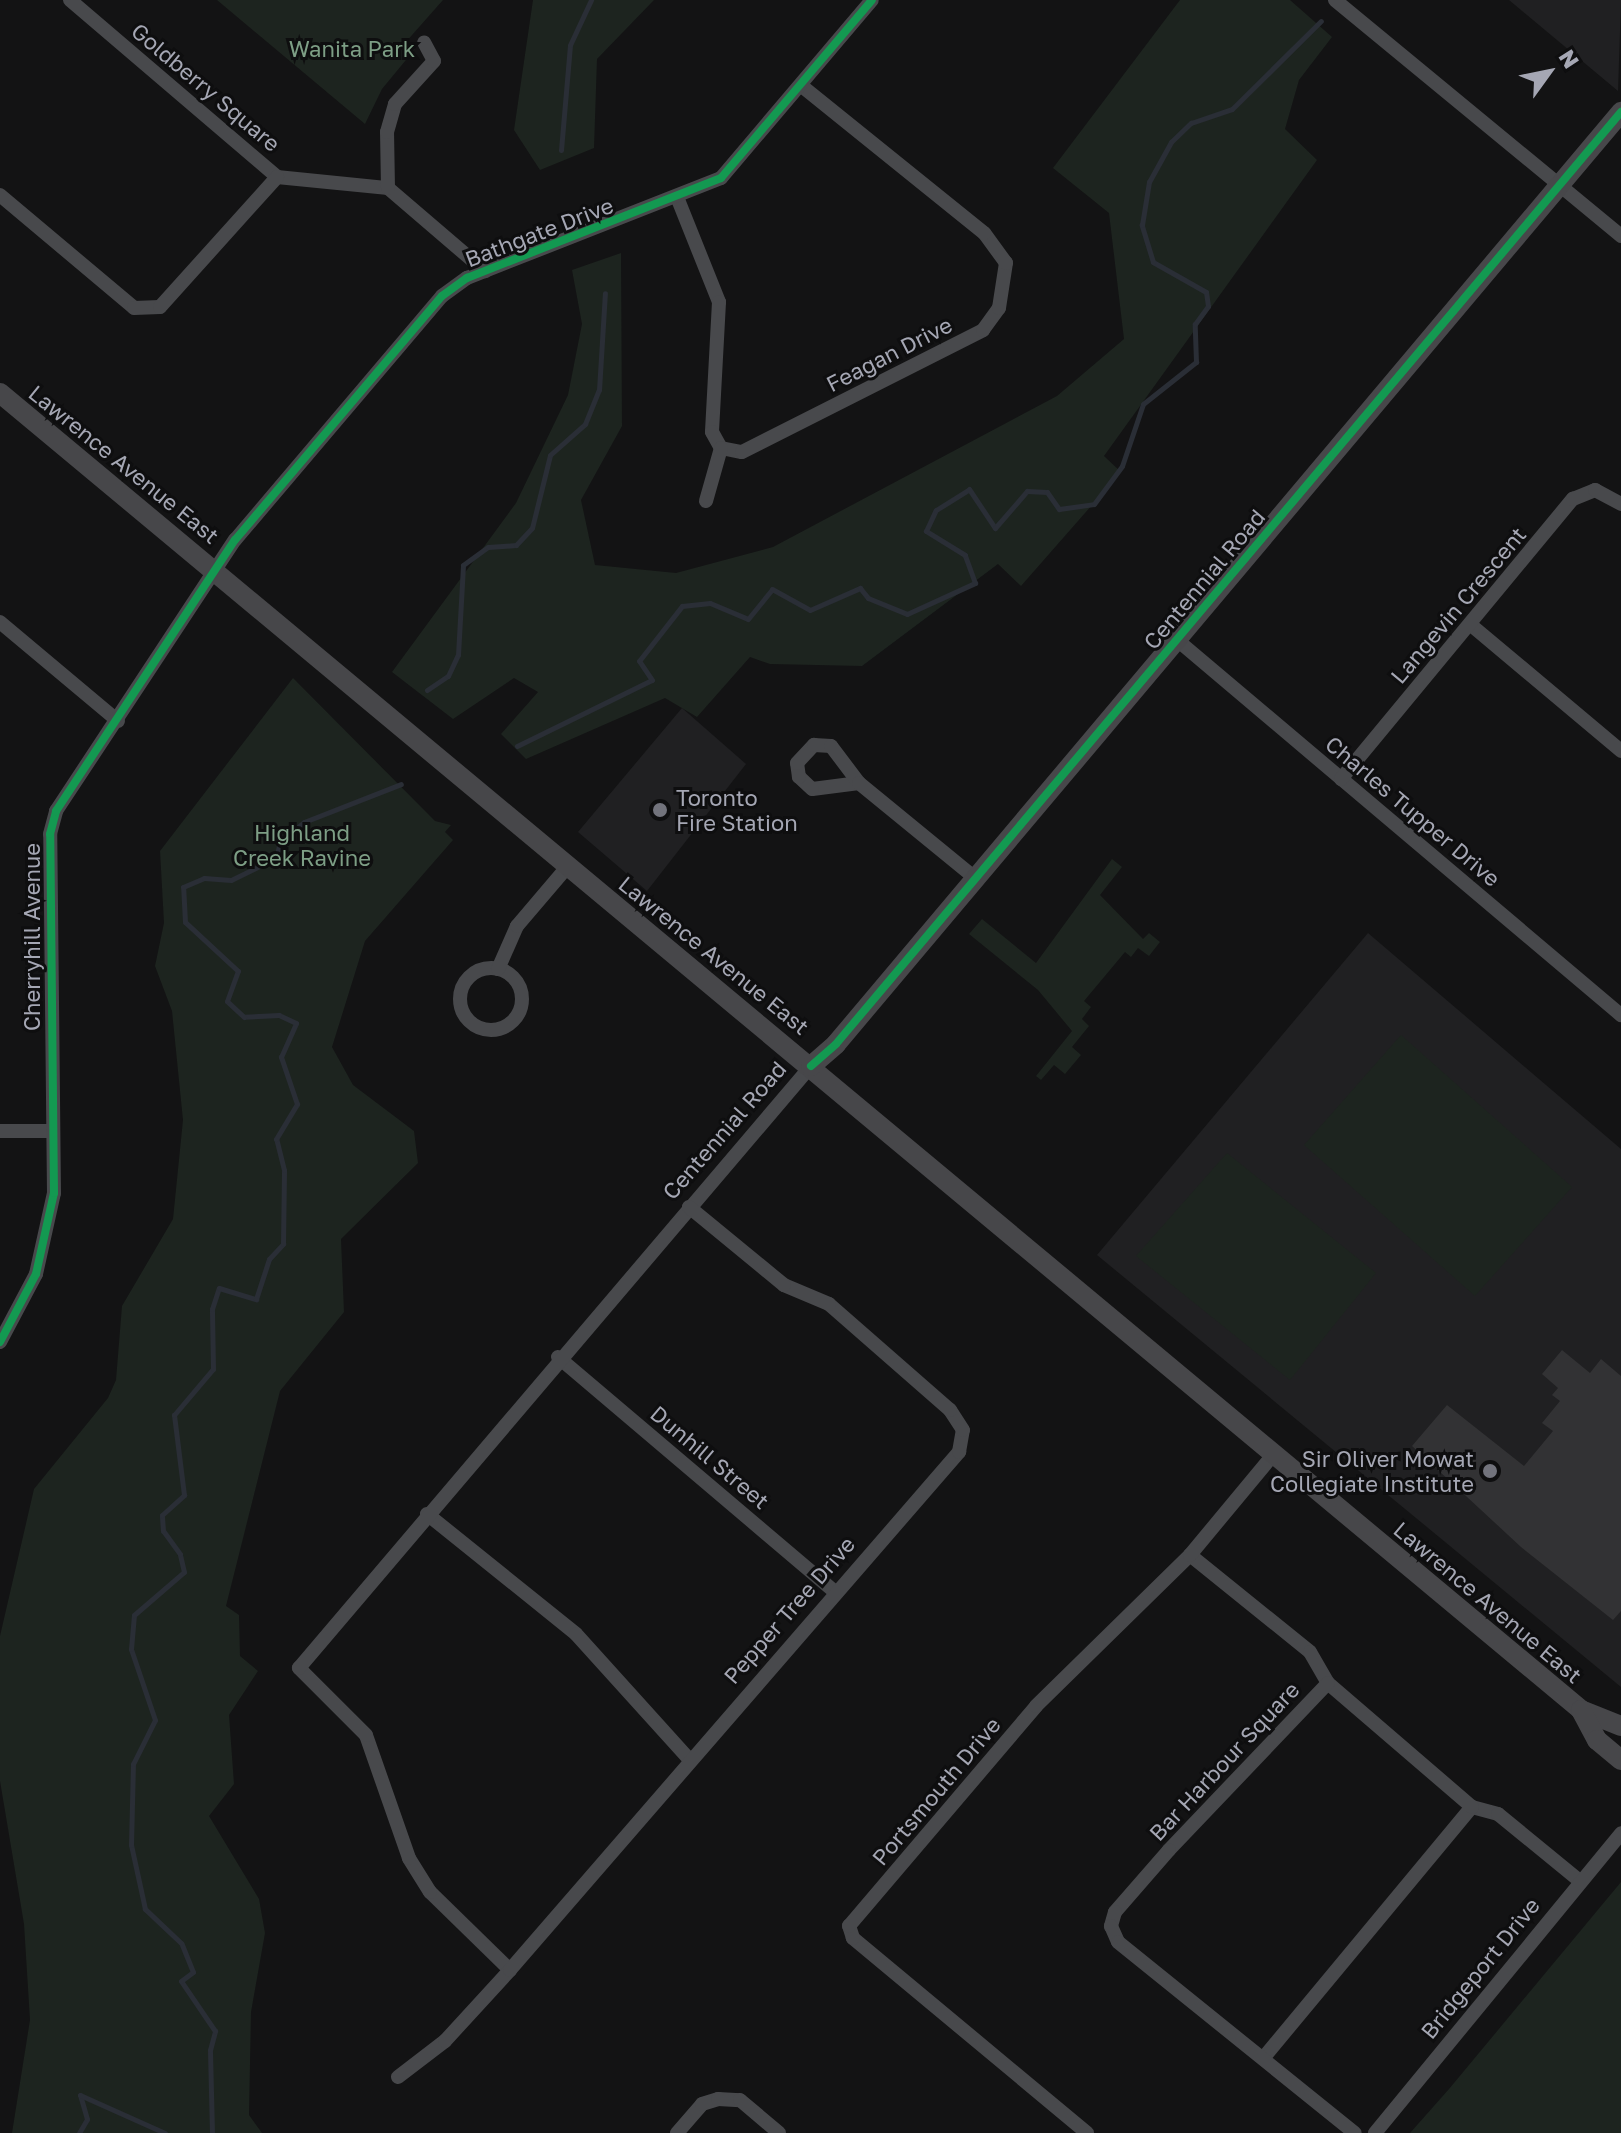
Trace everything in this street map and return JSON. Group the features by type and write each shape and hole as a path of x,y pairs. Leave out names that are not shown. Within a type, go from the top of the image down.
{"main road":[{"name":"Centennial Road","path":"811,1066 836,1044 1621,112"},
{"name":"Lawrence Avenue East","path":"0,393 1581,1710 1621,1726"},
{"name":"Lawrence Avenue East","path":"1581,1710 1597,1740 1621,1760"}],"street":[{"name":"Goldberry Square","path":"70,0 277,177 388,188"},
{"name":"Bathgate Drive","path":"215,569 442,296 485,271 721,178 803,87 872,0"},
{"path":"1335,0 1621,236"},
{"path":"424,42 434,61 395,104 387,132 388,188 485,271"},
{"name":"Feagan Drive","path":"721,448 742,452 941,354 983,330 999,308 1006,263 984,233 803,87"},
{"name":"Goldberry Square","path":"0,195 134,308 160,307 277,177"},
{"path":"677,197 719,302 712,432 721,448 706,501"},
{"name":"Langevin Crescent","path":"1341,779 1573,499 1595,490 1621,504"},
{"name":"Cherryhill Avenue","path":"0,1342 36,1274 54,1193 50,1131 50,834 56,811 215,569"},
{"path":"0,622 118,721"},
{"path":"1471,625 1621,751"},
{"name":"Charles Tupper Drive","path":"1176,639 1621,1015"},
{"path":"859,783 974,877"},
{"path":"498,969 517,926 568,866"},
{"path":"498,969 515,979 521,1006 511,1023 483,1029 466,1017 460,996 477,971 498,969"},
{"name":"Centennial Road","path":"510,1970 430,1892 409,1858 366,1735 299,1668 558,1357 811,1066"},
{"path":"0,1131 50,1131"},
{"name":"Pepper Tree Drive","path":"398,2077 445,2041 510,1970 833,1590 959,1452 963,1430 950,1410 829,1304 784,1285 689,1207"},
{"name":"Dunhill Street","path":"558,1357 833,1590"},
{"name":"Portsmouth Drive","path":"1087,2133 853,1938 849,1926 1036,1706 1190,1555 1274,1454"},
{"path":"427,1514 576,1634 689,1759"},
{"path":"1190,1555 1310,1652 1328,1683"},
{"name":"Bar Harbour Square","path":"1355,2133 1265,2056 1118,1942 1111,1926 1115,1912 1169,1850 1328,1683 1472,1807 1498,1814 1580,1881"},
{"path":"1265,2056 1472,1807"},
{"name":"Bridgeport Drive","path":"1375,2133 1621,1833"},
{"path":"677,2133 702,2104 718,2099 740,2100 779,2133"}],"shaded area":[{"path":"1509,0 1621,0 1618,91"},
{"path":"682,708 746,764 647,891 578,832"},
{"name":"Sir Oliver Mowat Collegiate Institute","path":"1368,933 1621,1149 1621,1687 1097,1255"}],"green space":[{"name":"Wanita Park","path":"217,0 443,0 405,43 415,49 382,89 365,124"},
{"path":"533,0 654,0 597,59 594,148 540,170 514,130"},
{"path":"1180,0 1290,0 1332,37 1299,80 1285,129 1317,160 1104,456 1121,472 1021,586 998,564 862,666 770,664 750,657 697,717 665,698 526,759 501,734 538,692 514,678 453,719 392,672 516,503 568,395 582,324 572,270 621,253 622,426 581,500 595,565 676,573 773,547 1057,396 1124,339 1109,213 1053,168"},
{"name":"Highland Creek Ravine","path":"293,678 435,821 451,825 445,832 453,840 365,941 332,1047 353,1085 414,1131 418,1163 341,1239 344,1312 280,1391 226,1606 239,1615 240,1656 258,1671 229,1715 234,1784 209,1816 259,1899 265,1933 251,2012 249,2115 262,2133 12,2133 30,2020 24,1924 0,1781 0,1636 34,1489 108,1398 116,1380 122,1306 173,1219 183,1120 172,1011 155,966 164,923 160,851"},
{"path":"1112,859 1122,867 1100,895 1143,939 1149,933 1160,942 1149,956 1138,948 1131,957 1125,952 1084,1001 1091,1007 1082,1019 1089,1026 1072,1047 1081,1055 1065,1074 1054,1065 1041,1080 1036,1076 1072,1031 1038,990 969,934 982,919 1036,963"},
{"path":"1401,1035 1572,1187 1475,1296 1304,1145"},
{"path":"1227,1153 1376,1273 1290,1380 1136,1256"},
{"path":"1621,1882 1621,2133 1410,2133 1449,2089"}],"building":[{"name":"Sir Oliver Mowat Collegiate Institute","path":"1562,1350 1590,1373 1601,1359 1621,1376 1621,1611 1613,1620 1521,1547 1412,1446 1447,1405 1524,1466 1553,1431 1542,1423 1560,1401 1552,1395 1558,1388 1542,1374"}],"waterway":[{"path":"561,150 570,45 591,0"},
{"path":"517,746 652,680 639,661 682,606 710,603 748,619 772,589 810,610 860,588 868,598 907,614 975,583 965,555 926,531 936,510 969,489 995,528 1027,491 1047,492 1059,509 1094,504 1122,466 1143,404 1196,362 1195,324 1208,306 1206,292 1153,262 1142,225 1149,182 1171,142 1191,123 1232,109 1321,21"},
{"path":"427,690 448,676 458,655 463,565 488,547 516,545 532,528 550,455 585,424 599,390 605,293"},
{"path":"212,2133 210,2050 215,2031 181,1981 193,1972 181,1943 145,1909 131,1845 133,1764 155,1720 131,1649 134,1615 184,1572 180,1554 163,1531 162,1515 184,1495 174,1415 213,1369 212,1309 219,1288 256,1299 269,1259 283,1244 284,1170 276,1139 297,1104 281,1057 296,1023 279,1015 244,1017 227,1001 238,971 185,922 183,887 204,878 231,880 276,858 280,842 304,822 401,784"},
{"path":"79,2133 87,2119 80,2095 165,2133"}],"cycle path":[{"path":"0,1342 36,1274 54,1193 50,834 56,811 235,540 442,296 467,278 721,178 872,0"},
{"path":"811,1066 836,1044 1621,112"}],"place":[{"name":"Toronto Fire Station","path":"660,810"},
{"name":"Sir Oliver Mowat Collegiate Institute","path":"1490,1471"}]}
